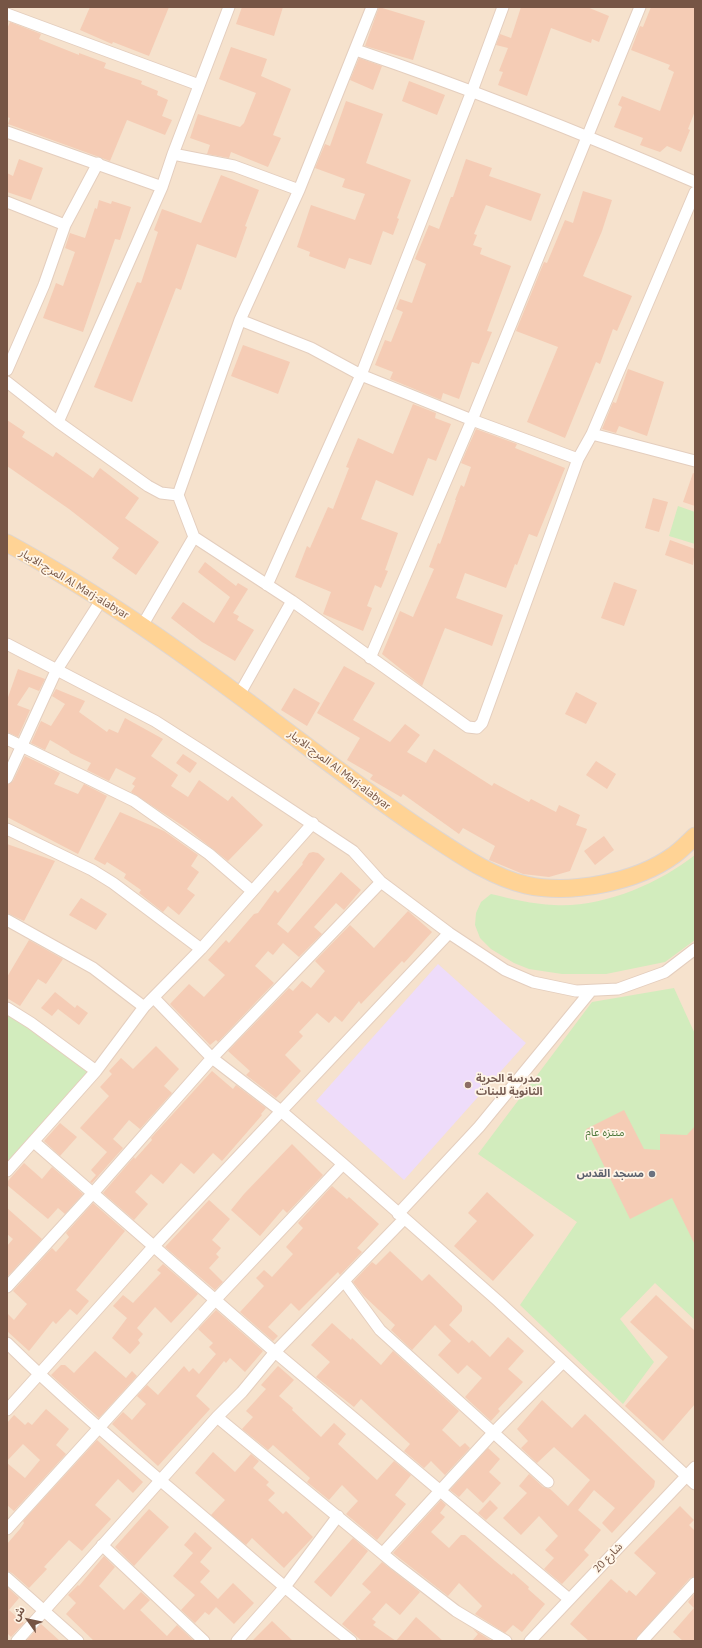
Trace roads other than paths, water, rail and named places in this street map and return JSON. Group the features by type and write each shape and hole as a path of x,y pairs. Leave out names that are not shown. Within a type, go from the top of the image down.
{"main road":[{"name":"المرج-الابيار Al Marj-alabyar","path":"7,543 102,599 142,626 239,695 389,808 468,860 496,875 512,881 538,887 568,888 612,881 631,876 656,866 674,855 695,836"}],"street":[{"path":"58,422 162,187 173,154 229,7"},
{"path":"372,7 299,190 240,320 178,495 194,537 292,601 468,727 480,727 578,459 592,434 695,192"},
{"path":"267,585 361,375 472,91 503,7"},
{"path":"370,658 472,420 589,136 640,7"},
{"path":"9,14 200,84"},
{"path":"356,50 472,91 589,136 695,182"},
{"path":"7,132 98,163 162,187"},
{"path":"173,154 234,166 299,190"},
{"path":"7,370 44,285 65,225 98,163"},
{"path":"7,202 65,225"},
{"path":"240,320 311,348 361,375 472,420 578,459"},
{"path":"7,382 58,422 148,486 161,493 178,495"},
{"path":"592,434 695,461"},
{"path":"142,626 194,537"},
{"path":"7,778 56,671 102,599"},
{"path":"239,695 292,601"},
{"path":"7,644 56,671 155,721 313,823 353,851 382,882 449,933 505,970 533,982 576,992 618,989 666,972 695,949"},
{"path":"7,739 134,801 208,854 252,891"},
{"path":"7,1171 96,1071 144,1007 200,949 313,823"},
{"path":"7,829 92,870 113,883 200,949"},
{"path":"7,1287 93,1193 212,1058 382,882"},
{"path":"7,920 93,968 144,1007"},
{"path":"7,1410 40,1375 154,1246 449,933"},
{"path":"17,1641 45,1612 102,1545 217,1417 242,1392 275,1352 344,1281 401,1217 479,1127 590,992"},
{"path":"154,998 212,1058 281,1111 343,1164 401,1217 498,1301 695,1484"},
{"path":"7,1008 31,1023 96,1071"},
{"path":"34,1142 275,1352 569,1599"},
{"path":"7,1529 98,1427 343,1164"},
{"path":"344,1281 380,1330 548,1482"},
{"path":"7,1343 40,1375 160,1481 284,1588 351,1641"},
{"path":"383,1553 494,1432 563,1362"},
{"path":"217,1417 456,1611 506,1641"},
{"name":"شارع 20","path":"530,1641 695,1467"},
{"path":"237,1641 284,1588 338,1516"},
{"path":"102,1545 204,1641"},
{"path":"7,1578 78,1641"},
{"path":"642,1641 695,1583"}],"place":[{"name":"مدرسة الحرية الثانوية للبنات","path":"468,1085"},
{"name":"مسجد القدس","path":"652,1174"}],"park label":[{"name":"منتزه عام","path":"605,1133"}]}
